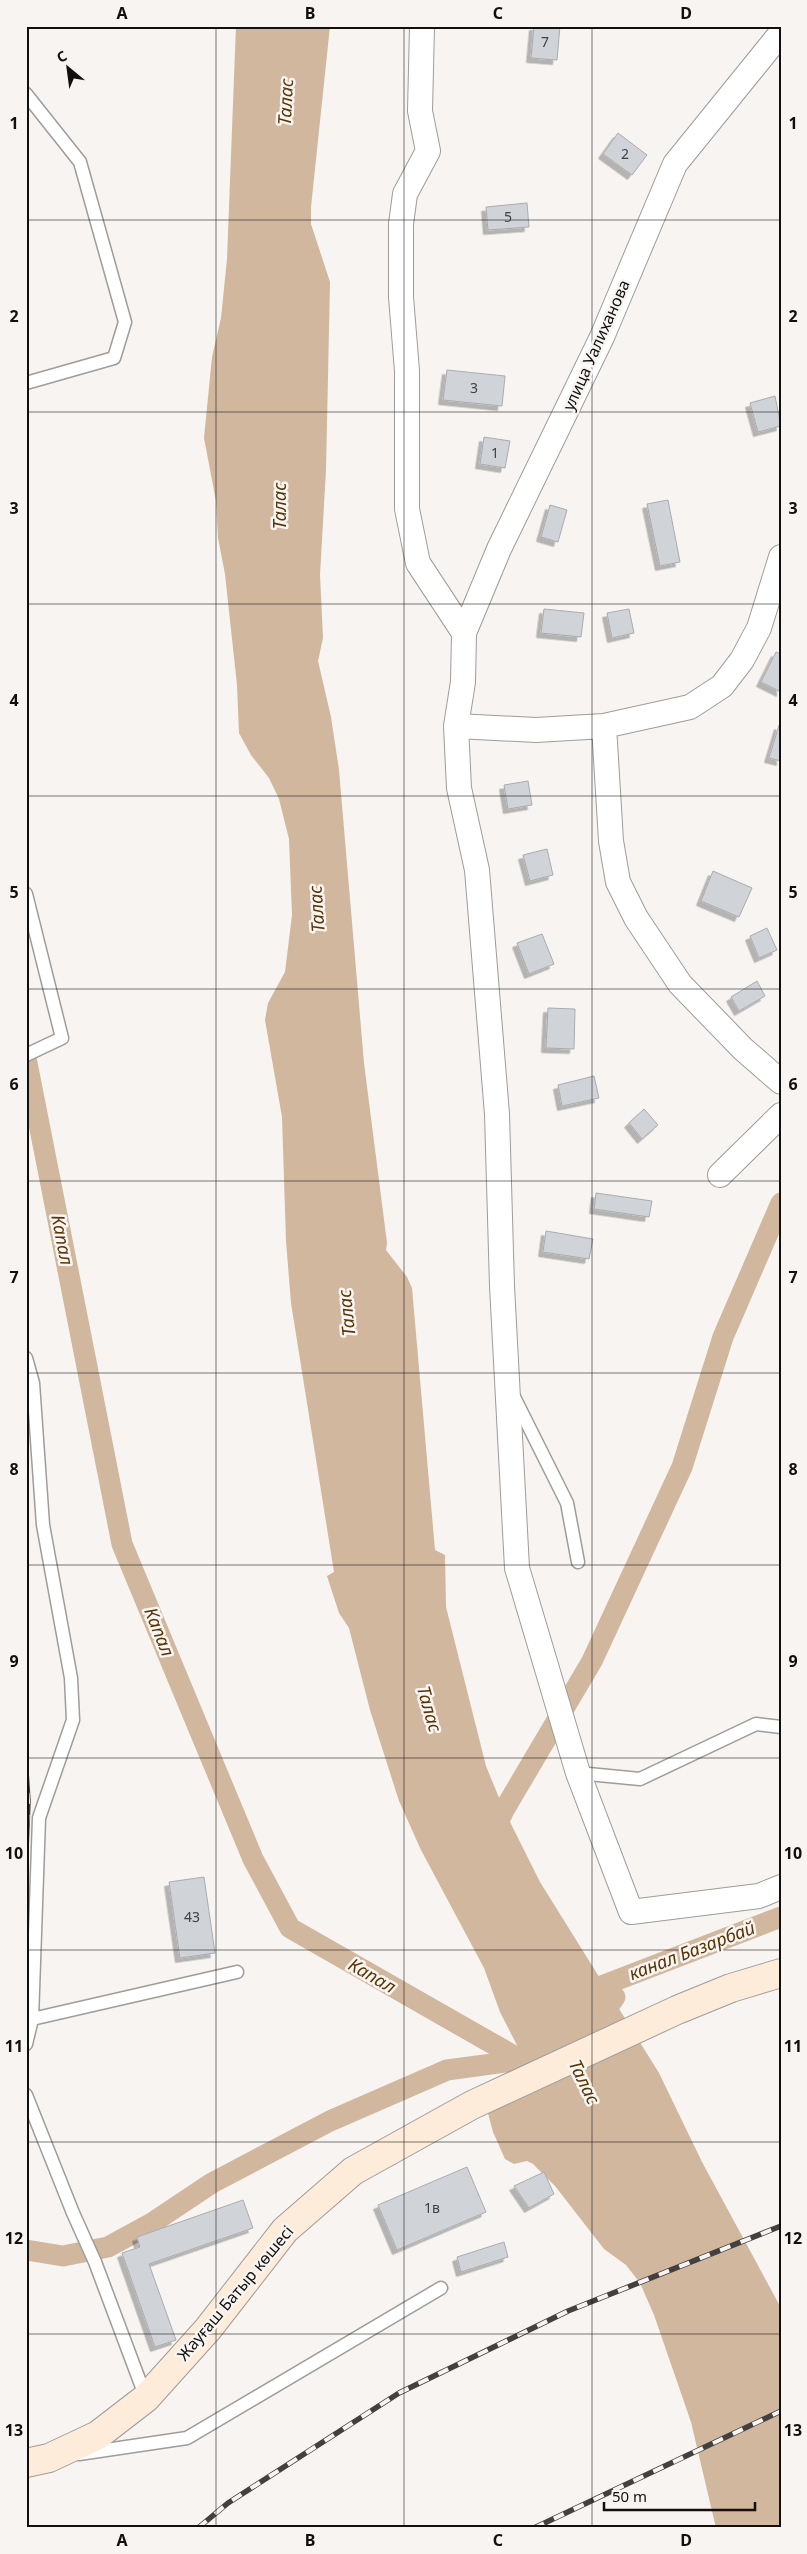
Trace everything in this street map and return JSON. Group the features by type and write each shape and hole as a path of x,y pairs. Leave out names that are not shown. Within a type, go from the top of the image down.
{"main road":[{"name":"Жауғаш Батыр көшесі","path":"34,2462 98,2435 146,2398 208,2329 285,2230 353,2171 472,2105 677,2010 732,1988 781,1973"}],"street":[{"path":"422,26 420,112 428,151 405,194 401,224 401,297 407,370 407,509 418,563 464,633"},
{"name":"улица Уалиханова","path":"781,33 674,164 602,337 499,550 464,633 463,682 456,726 459,788 477,870 497,1114 507,1384 517,1568 578,1773 631,1912 758,1896 781,1887"},
{"path":"456,726 536,730 604,726 690,708 722,686 742,660 759,628 781,557"},
{"path":"604,726 611,841 618,882 636,918 680,984 743,1049 781,1082"},
{"path":"720,1175 781,1115"}],"lane":[{"path":"26,94 80,162 125,322 114,358 26,383"},
{"path":"26,894 62,1038 26,1055"},
{"path":"26,1358 33,1383 43,1525 71,1678 73,1720 39,1818 32,2019 26,2044"},
{"path":"507,1384 567,1502 578,1562"},
{"path":"578,1773 640,1780 756,1724 781,1727"},
{"path":"32,2019 236,1972"},
{"path":"26,2095 73,2213 95,2262 146,2398"},
{"path":"34,2462 187,2438 441,2288"}],"water":[{"name":"Талас","path":"236,26 330,26 311,207 311,224 330,282 326,470 320,575 323,638 318,661 331,717 339,770 364,1063 387,1243 386,1250 407,1277 412,1288 435,1550 445,1555 446,1607 486,1766 504,1810 540,1882 659,2073 702,2162 781,2308 781,2528 716,2528 691,2422 654,2315 640,2283 626,2265 604,2249 555,2186 533,2164 527,2161 514,2164 505,2159 493,2132 485,2102 491,2090 522,2065 523,2057 500,2012 484,1968 421,1850 399,1801 370,1710 349,1628 339,1613 327,1576 334,1572 291,1303 286,1241 282,1117 265,1020 268,1003 285,972 292,915 289,839 279,799 269,778 251,755 239,733 237,685 225,574 218,538 216,501 204,438 212,357 221,318 227,259"}],"building":[{"path":"534,26 560,26 557,60 531,58"},
{"path":"618,133 647,155 632,175 603,154"},
{"path":"527,203 529,227 488,230 486,207"},
{"path":"447,370 505,376 502,406 443,400"},
{"path":"775,396 781,426 758,432 750,403"},
{"path":"484,437 510,441 505,468 480,464"},
{"path":"668,500 680,562 660,566 647,504"},
{"path":"550,505 567,510 558,542 541,537"},
{"path":"544,609 584,613 581,637 541,633"},
{"path":"629,609 634,633 612,638 607,613"},
{"path":"776,652 781,654 781,692 761,682"},
{"path":"779,725 781,726 781,761 769,758"},
{"path":"528,781 532,805 508,809 504,785"},
{"path":"547,849 553,875 530,881 523,855"},
{"path":"713,871 752,888 739,917 701,901"},
{"path":"767,928 777,950 759,958 750,936"},
{"path":"542,934 554,964 529,974 517,943"},
{"path":"757,981 765,996 739,1011 731,997"},
{"path":"548,1008 575,1009 574,1049 546,1048"},
{"path":"594,1076 599,1098 562,1106 558,1085"},
{"path":"644,1109 658,1125 642,1139 629,1123"},
{"path":"596,1193 652,1201 649,1217 594,1209"},
{"path":"546,1231 593,1239 589,1259 543,1252"},
{"path":"204,1877 215,1953 180,1958 169,1882"},
{"path":"467,2167 486,2212 397,2250 378,2205"},
{"path":"544,2172 554,2194 529,2208 514,2186"},
{"path":"243,2200 253,2228 149,2264 176,2340 155,2347 122,2253 140,2247 137,2237"},
{"path":"504,2242 508,2257 461,2272 457,2257"}],"waterway":[{"name":"Капал","path":"26,1058 122,1544 253,1859 290,1928 521,2060"},
{"path":"492,1835 504,1810 592,1661 682,1467 723,1337 781,1203"},
{"name":"канал Базарбай","path":"603,2025 608,2007 615,1997 604,1985 781,1917"},
{"path":"26,2250 63,2256 108,2247 152,2223 212,2183 330,2121 447,2070 521,2060 522,2064"}],"railway":[{"path":"26,1771 28,1801 26,1850"},
{"path":"198,2528 228,2503 399,2393 568,2311 781,2226"},
{"path":"534,2528 781,2411"}]}
